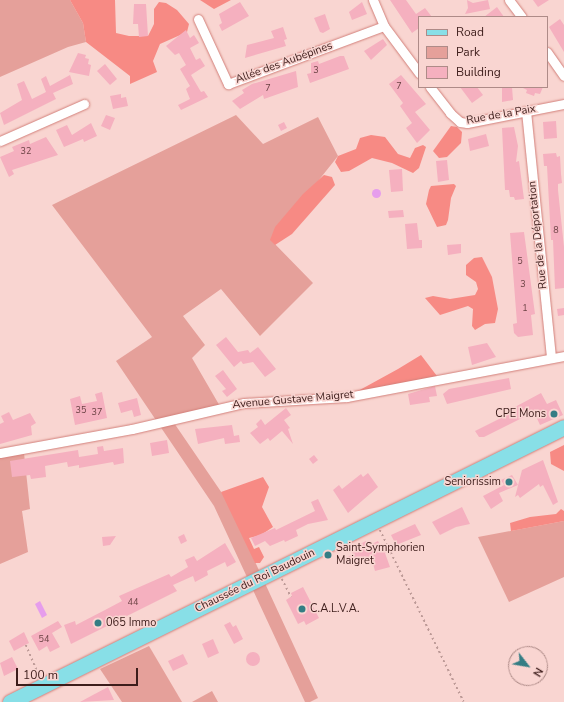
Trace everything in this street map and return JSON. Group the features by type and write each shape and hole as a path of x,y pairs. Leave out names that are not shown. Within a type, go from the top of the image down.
{"main road":[{"name":"Chaussée du Roi Baudouin","path":"10,702 564,428"}],"street":[{"path":"373,0 384,26 418,72"},
{"path":"509,0 521,16"},
{"name":"Allée des Aubépines","path":"198,19 228,84 384,26"},
{"path":"548,53 561,66 564,76"},
{"name":"Rue de la Paix","path":"431,88 450,113 460,122 468,123 564,104"},
{"path":"0,141 84,104"},
{"name":"Rue de la Déportation","path":"526,111 550,358"},
{"name":"Avenue Gustave Maigret","path":"0,453 125,431 244,403 347,397 564,356"}],"path":[{"path":"376,521 464,702"},
{"path":"277,570 291,597"},
{"path":"26,645 45,685"}],"green space":[{"path":"0,0 70,0 83,23 86,42 68,47 0,77"},
{"path":"236,115 263,144 318,117 338,156 271,240 313,283 260,336 221,289 183,316 205,345 192,358 221,408 172,420 226,499 318,698 310,702 305,702 214,506 116,361 152,337 52,205"},
{"path":"24,453 30,509 22,511 28,552 0,564 0,457"},
{"path":"564,521 564,577 509,602 478,537"},
{"path":"149,646 182,702 122,702 100,669"},
{"path":"212,691 218,702 192,702"}],"shaded area":[{"path":"70,0 115,0 116,33 129,36 148,36 154,24 154,9 159,2 166,3 177,10 189,24 187,32 160,44 153,61 157,72 130,84 130,76 86,42 83,23"},
{"path":"200,0 231,0 214,9"},
{"path":"451,126 457,127 462,132 461,143 447,157 439,158 433,151"},
{"path":"371,135 385,137 398,154 410,158 415,148 423,145 426,147 419,168 413,173 392,163 372,158 349,171 341,172 335,162 338,156 356,149 360,138"},
{"path":"324,175 332,177 335,185 292,234 275,245 270,240 275,227 303,194"},
{"path":"454,184 456,186 451,198 448,220 446,225 437,227 426,204 429,190 431,186"},
{"path":"376,188 381,193 376,198 371,193"},
{"path":"482,257 492,277 498,309 495,323 485,324 475,330 472,326 473,309 468,306 440,315 425,298 433,296 450,299 475,295 478,289 476,282 466,275 466,265 474,258"},
{"path":"421,355 440,380 347,397 398,369"},
{"path":"564,445 564,471 551,464 550,452"},
{"path":"263,477 269,487 262,507 273,527 261,535 249,538 254,549 259,547 264,557 260,563 255,563 221,492"},
{"path":"561,509 564,511 564,521 511,531 510,523 530,517 556,514"},
{"path":"40,601 47,615 42,618 35,604"}],"building":[{"path":"390,0 406,0 416,14 425,8 431,16 418,16 418,29 412,33"},
{"path":"467,0 473,3 488,0 490,9 465,14 468,8"},
{"path":"533,0 549,0 538,7"},
{"path":"240,2 249,16 222,31 219,25 222,23 219,14"},
{"path":"362,2 367,14 352,20 349,12"},
{"path":"134,4 146,4 148,36 139,37 138,24 133,24"},
{"path":"497,7 503,16 485,16"},
{"path":"325,14 330,29 323,33 320,32 314,18"},
{"path":"560,19 564,25 564,52 549,27"},
{"path":"283,27 287,39 284,40 286,46 245,58 247,45 274,38 271,31"},
{"path":"186,30 190,38 194,35 199,43 190,48 196,60 200,58 205,66 191,75 201,92 204,91 208,97 181,110 178,105 190,99 186,89 190,86 180,69 186,65 179,53 175,55 166,46"},
{"path":"383,39 387,45 371,60 364,51"},
{"path":"78,53 86,55 85,58 89,59 88,64 91,65 89,76 69,72"},
{"path":"340,56 344,56 349,69 310,83 307,74 311,73 311,63 318,61 319,64"},
{"path":"105,64 117,79 110,85 97,71"},
{"path":"296,71 298,87 264,99 263,95 240,109 232,101 244,93 242,90 252,84"},
{"path":"70,75 73,84 53,93 56,99 4,125 0,113 22,100 17,84 24,81 32,99 46,92 41,79 46,76 50,86"},
{"path":"401,75 426,104 415,112 430,130 417,143 406,128 412,123 400,106 403,103 389,84"},
{"path":"461,88 478,88 483,95 472,103"},
{"path":"502,88 512,88 513,100 502,102"},
{"path":"523,88 543,88 540,94 535,93 534,96 526,93 527,90"},
{"path":"121,94 121,98 126,97 128,106 113,109 110,96"},
{"path":"106,115 115,118 110,130 101,126"},
{"path":"556,121 557,138 544,139 543,122"},
{"path":"284,122 287,128 281,131 278,125"},
{"path":"91,123 97,136 84,142 83,139 64,147 56,130 67,125 72,135"},
{"path":"514,127 518,146 516,162 519,161 524,199 515,200 514,197 510,197 509,190 505,190 502,128"},
{"path":"486,134 489,146 470,151 468,139"},
{"path":"46,137 58,155 12,170 14,174 9,177 0,157 14,151 12,147 29,140 30,144"},
{"path":"556,153 557,157 560,156 562,183 558,184 558,190 564,247 564,288 555,289 547,166 544,166 543,154"},
{"path":"447,160 449,180 438,182 436,161"},
{"path":"402,169 403,191 391,192 389,170"},
{"path":"403,210 404,217 389,218 388,211"},
{"path":"417,223 419,240 422,240 422,248 407,249 405,224"},
{"path":"524,232 535,314 531,315 533,335 518,337 514,333 513,324 517,323 510,233"},
{"path":"461,244 461,253 448,255 447,245"},
{"path":"564,308 564,315 558,316 557,309"},
{"path":"226,337 238,352 248,350 250,353 258,347 276,369 265,377 253,362 243,364 241,361 234,367 216,345"},
{"path":"487,343 496,357 472,365 468,347"},
{"path":"223,370 237,389 227,397 222,391 226,389 215,376"},
{"path":"509,378 511,389 447,404 443,394 449,389"},
{"path":"435,386 437,396 429,397 430,402 410,405 408,394"},
{"path":"102,392 107,418 75,425 70,399 80,396 82,404 97,401 95,394"},
{"path":"541,393 547,404 556,400 563,415 540,425 534,412 484,437 479,437 475,431 517,410 515,407"},
{"path":"137,398 141,415 134,417 132,410 121,413 118,403"},
{"path":"286,408 291,415 284,420 290,428 288,429 293,444 282,431 270,441 268,438 260,444 250,433 258,427 256,424 261,419 265,425"},
{"path":"9,412 13,420 30,413 36,423 31,426 32,435 0,444 0,424 4,422 1,416"},
{"path":"232,425 234,436 239,435 240,442 225,444 224,438 198,444 195,429"},
{"path":"167,440 169,453 152,456 150,443"},
{"path":"103,446 104,451 123,448 124,463 114,465 113,462 79,468 79,465 68,467 67,462 45,466 46,477 31,479 30,475 12,477 10,461 78,450 79,457 98,454 97,447"},
{"path":"314,455 318,460 313,464 309,459"},
{"path":"543,460 558,502 553,505 543,485 540,487 539,484 520,498 518,495 515,497 522,470"},
{"path":"368,473 378,487 348,513 333,490 339,485 342,489 361,474 363,477"},
{"path":"512,475 518,485 499,493 503,501 491,509 483,496 504,485 501,480"},
{"path":"318,499 328,520 308,524 296,530 298,536 285,542 284,540 270,546 265,541 255,546 251,538 275,528 276,530 315,511 311,502"},
{"path":"462,507 470,524 456,527 440,535 432,522"},
{"path":"415,524 421,535 396,545 391,535"},
{"path":"184,534 187,541 181,544 178,537"},
{"path":"116,536 110,545 103,546 102,537"},
{"path":"366,541 368,546 378,541 381,547 386,545 389,550 385,553 390,567 375,571 371,556 356,563 335,564 353,554 350,549"},
{"path":"225,543 236,562 227,567 225,562 207,571 208,575 195,582 193,576 173,585 177,591 71,644 64,625 75,621 76,625 122,601 119,596 169,574 171,577 188,567 185,560 194,556 197,561"},
{"name":"C.A.L.V.A.","path":"303,587 319,618 306,625 304,621 298,624 286,600 292,596 291,593"},
{"path":"58,621 62,627 52,633 60,647 50,652 47,646 39,651 31,636"},
{"path":"230,622 233,627 236,625 243,639 234,644 224,625"},
{"path":"24,632 29,643 14,651 9,641"},
{"path":"213,639 219,653 208,658 202,644"},
{"path":"253,652 258,654 260,659 258,664 253,666 248,664 246,659 248,654"},
{"path":"183,654 188,664 173,671 168,661"},
{"path":"12,657 18,669 4,676 0,663"},
{"path":"108,687 114,700 80,702 91,696"}],"place":[{"name":"CPE Mons","path":"554,414"},
{"name":"Seniorissim","path":"509,482"},
{"name":"Saint-Symphorien Maigret","path":"328,555"},
{"name":"C.A.L.V.A.","path":"302,609"},
{"name":"065 Immo","path":"98,623"}]}
